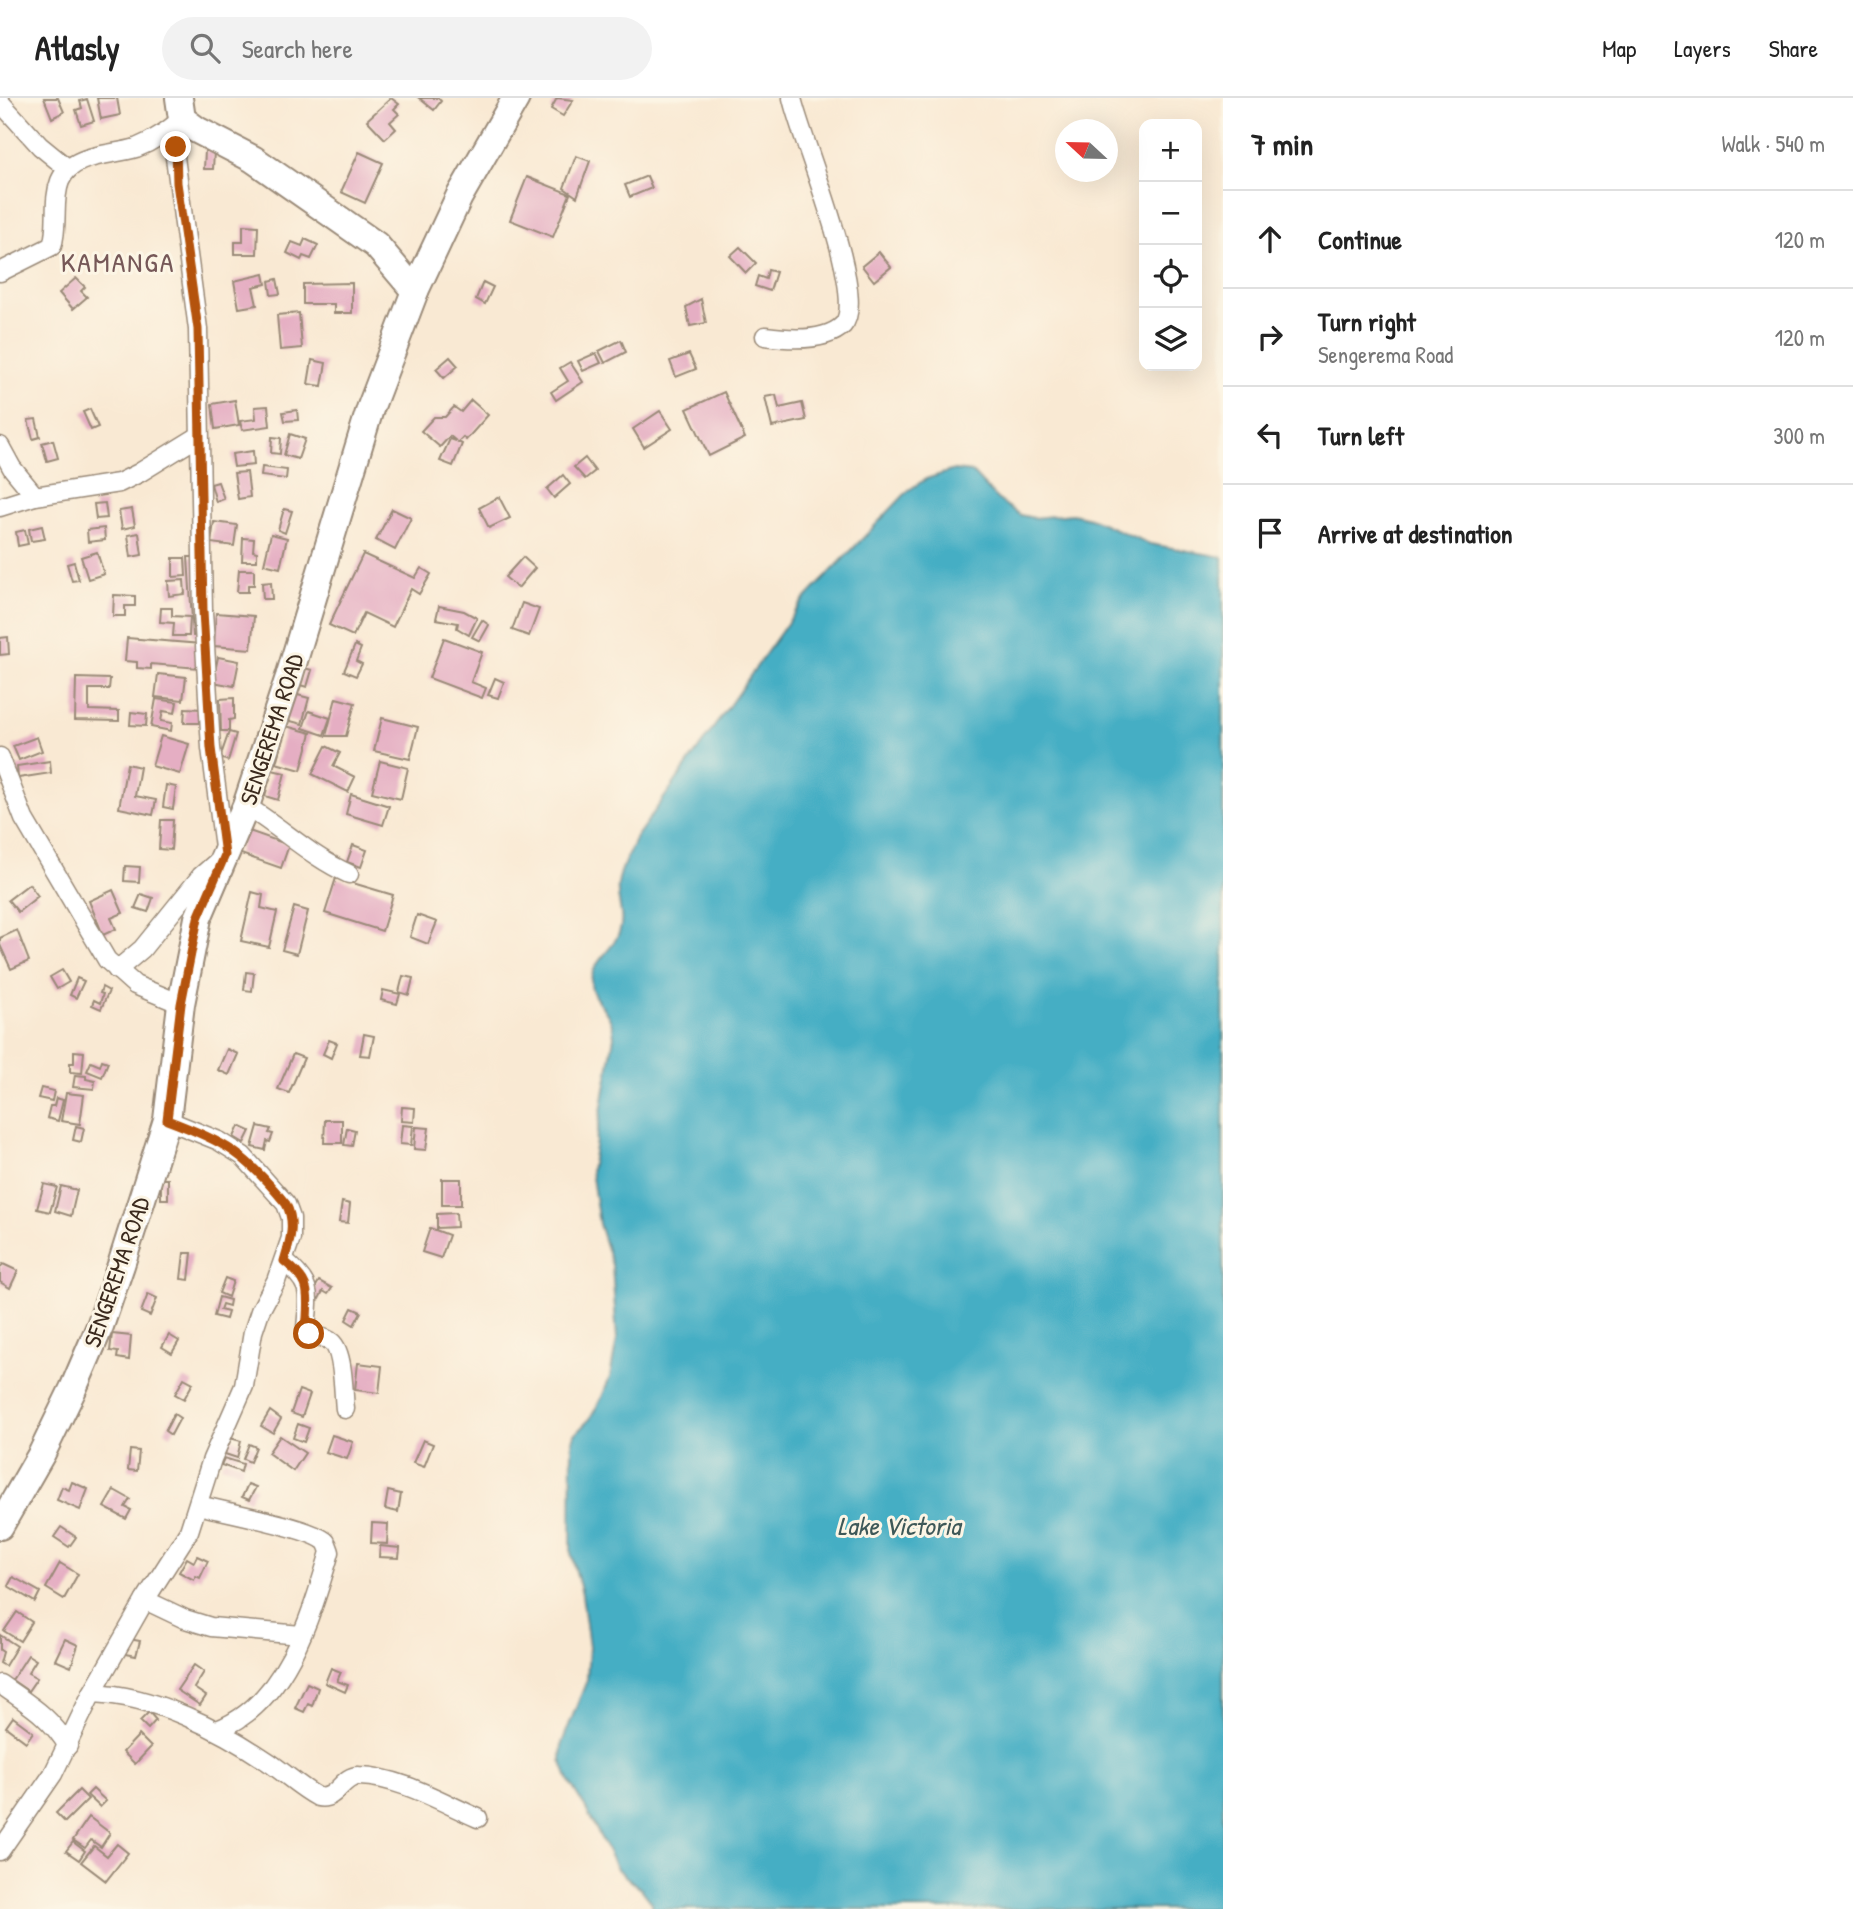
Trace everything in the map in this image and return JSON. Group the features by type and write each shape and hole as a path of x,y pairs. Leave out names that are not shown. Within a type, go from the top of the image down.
{"main road":[{"name":"SENGEREMA ROAD","path":"0,1526 42,1453 100,1326 167,1120 181,1004 198,918 246,806 289,677 370,409 415,291 459,197 516,98"},
{"path":"181,109 197,130 253,159 376,245 415,291"}],"street":[{"path":"765,336 791,339 831,332 844,324 850,305 845,268 792,98"},
{"path":"0,102 40,146 67,168"},
{"path":"0,272 52,246 55,237 56,193 67,168 79,161 159,138 181,109"},
{"path":"117,970 138,954 201,876 225,855 210,734 203,611 198,329 174,157 181,109"},
{"path":"0,507 35,496 119,483 199,436"},
{"path":"0,446 12,468 35,496"},
{"path":"0,757 24,819 107,960 135,985 181,1004"},
{"path":"246,806 288,833 318,859 349,874"},
{"path":"0,1851 53,1774 92,1693 145,1600 189,1531 212,1459 244,1386 253,1332 284,1261 292,1227 290,1211 243,1156 219,1141 167,1120"},
{"path":"284,1261 300,1273 306,1283 306,1328 309,1334 323,1337 337,1346 345,1409"},
{"path":"198,1505 319,1537 327,1544 330,1552 301,1635 278,1679 250,1711 217,1730"},
{"path":"145,1600 185,1619 211,1627 301,1635"},
{"path":"0,1684 54,1724 68,1746"},
{"path":"92,1693 117,1694 217,1730 318,1797 325,1799 331,1796 351,1777 374,1778 403,1786 478,1818"}],"water":[{"name":"Lake Victoria","path":"954,470 972,472 997,499 1020,515 1034,518 1072,514 1090,518 1150,544 1223,557 1223,1909 653,1909 652,1903 642,1890 617,1869 569,1781 561,1760 562,1743 587,1680 589,1647 582,1594 571,1553 572,1444 575,1434 590,1419 602,1397 610,1377 617,1339 612,1265 599,1224 591,1170 614,1037 607,1013 592,990 592,976 598,963 616,940 621,927 619,879 635,839 803,601 909,490 926,479"}],"building":[{"path":"44,98 58,98 64,112 52,118"},
{"path":"97,98 117,98 120,115 101,119"},
{"path":"391,98 399,104 394,109 399,114 390,122 396,129 385,139 367,120"},
{"path":"419,98 438,98 441,101 434,110"},
{"path":"557,98 573,100 563,116 551,109"},
{"path":"87,99 94,121 81,125 76,110 82,108 80,101"},
{"path":"205,151 214,151 213,169 204,169"},
{"path":"359,152 383,163 365,203 341,192"},
{"path":"576,156 590,161 577,197 564,188"},
{"path":"647,176 652,188 630,197 625,185"},
{"path":"527,177 570,194 553,237 510,220"},
{"path":"243,225 258,226 257,254 235,254 235,242 243,242"},
{"path":"305,239 318,245 311,259 303,256 301,260 287,253 292,242 302,246"},
{"path":"740,247 756,263 746,273 730,256"},
{"path":"879,252 891,267 874,281 862,266"},
{"path":"768,270 776,272 770,291 755,286 758,276 766,279"},
{"path":"264,274 266,284 253,287 257,305 239,308 234,281"},
{"path":"76,278 85,287 81,291 87,297 73,309 59,293"},
{"path":"277,279 280,294 271,295 269,281"},
{"path":"483,282 493,287 485,304 476,299"},
{"path":"352,283 352,313 334,313 334,304 303,304 303,284"},
{"path":"701,299 706,323 690,326 686,307"},
{"path":"299,313 302,348 280,350 277,315"},
{"path":"621,340 626,352 605,363 599,351"},
{"path":"596,353 601,363 583,371 578,361"},
{"path":"689,354 696,369 676,377 670,361"},
{"path":"450,357 458,366 444,378 436,369"},
{"path":"312,360 326,363 322,386 308,384"},
{"path":"570,362 583,382 556,400 551,392 568,381 560,368"},
{"path":"724,392 745,438 709,456 687,409"},
{"path":"776,395 779,408 802,403 806,420 772,427 765,397"},
{"path":"235,400 239,425 215,429 212,404"},
{"path":"471,400 488,415 466,440 463,437 458,442 462,444 453,466 440,461 450,439 456,441 450,436 440,447 421,431 434,417 445,417 454,407 461,412"},
{"path":"268,406 270,426 242,430 240,421 256,419 255,407"},
{"path":"90,409 98,427 91,430 83,412"},
{"path":"297,410 298,420 285,421 283,412"},
{"path":"660,411 672,429 644,447 633,429"},
{"path":"36,419 40,437 33,439 28,420"},
{"path":"290,434 305,439 298,459 284,455"},
{"path":"272,437 281,438 280,454 271,453"},
{"path":"53,440 58,458 47,461 42,443"},
{"path":"253,451 254,465 234,467 232,454"},
{"path":"585,458 595,471 585,479 574,467"},
{"path":"262,467 287,470 286,479 261,476"},
{"path":"247,472 250,497 238,499 234,473"},
{"path":"563,475 570,484 554,498 547,489"},
{"path":"218,482 224,499 216,502 211,484"},
{"path":"499,497 510,518 489,528 479,508"},
{"path":"105,503 107,518 96,519 94,504"},
{"path":"132,509 135,526 122,529 119,511"},
{"path":"284,509 292,511 285,533 278,530"},
{"path":"392,509 411,518 395,550 376,540"},
{"path":"214,522 237,525 234,546 211,543"},
{"path":"42,526 45,539 31,541 29,529"},
{"path":"104,528 105,540 88,542 87,530"},
{"path":"25,530 28,544 18,546 16,532"},
{"path":"139,533 142,555 131,557 128,535"},
{"path":"271,534 287,538 280,568 264,564"},
{"path":"243,538 254,539 253,551 257,552 257,561 242,561"},
{"path":"97,552 104,574 88,579 81,557"},
{"path":"363,554 415,578 421,568 431,574 419,594 411,589 393,627 364,613 353,636 329,625"},
{"path":"188,557 196,557 201,636 193,636"},
{"path":"523,557 535,568 518,588 505,577"},
{"path":"173,558 185,558 186,576 173,577"},
{"path":"74,562 79,580 72,581 67,564"},
{"path":"239,570 254,570 254,585 248,585 248,592 237,592"},
{"path":"184,580 185,594 169,596 168,581"},
{"path":"271,582 272,599 263,599 262,583"},
{"path":"114,595 135,596 135,606 125,606 125,616 113,616"},
{"path":"522,603 539,609 529,636 512,630"},
{"path":"439,606 464,611 477,618 469,635 457,628 458,623 436,619"},
{"path":"161,608 172,608 172,616 190,617 189,636 173,636 174,623 160,622"},
{"path":"216,613 254,616 251,649 214,646"},
{"path":"482,620 489,625 480,641 472,637"},
{"path":"8,637 9,654 0,655 0,638"},
{"path":"127,638 201,644 199,668 151,664 151,669 137,668 137,662 125,661"},
{"path":"444,638 482,652 471,682 486,688 482,698 429,678"},
{"path":"355,645 361,648 356,661 362,664 356,676 344,671"},
{"path":"218,657 239,661 234,686 213,682"},
{"path":"304,668 312,670 307,687 300,685"},
{"path":"158,674 186,677 183,700 155,697"},
{"path":"76,678 110,679 109,689 89,689 89,710 119,711 119,721 75,720"},
{"path":"495,678 504,682 498,698 488,695"},
{"path":"290,693 309,698 302,724 283,719"},
{"path":"234,698 234,719 229,720 229,731 221,731 220,699"},
{"path":"336,698 355,703 346,736 326,736"},
{"path":"156,699 177,702 175,713 163,711 161,721 172,723 171,731 151,727"},
{"path":"185,708 201,709 200,723 184,723"},
{"path":"309,711 330,718 324,735 303,728"},
{"path":"131,712 147,714 146,726 130,725"},
{"path":"382,718 418,727 410,759 374,751"},
{"path":"286,726 311,733 301,770 276,763"},
{"path":"229,732 236,734 228,761 220,758"},
{"path":"161,736 189,744 180,774 152,766"},
{"path":"37,737 42,751 19,760 13,746"},
{"path":"326,746 340,753 333,766 355,777 348,792 312,774"},
{"path":"50,761 51,773 18,778 17,766"},
{"path":"380,761 408,768 401,799 372,792"},
{"path":"127,764 140,767 135,796 156,800 153,815 119,808"},
{"path":"272,770 285,773 278,800 265,796"},
{"path":"166,785 176,787 173,809 163,807"},
{"path":"351,794 389,806 383,825 346,814"},
{"path":"161,820 173,820 171,850 159,849"},
{"path":"246,830 289,845 281,868 238,853"},
{"path":"353,845 367,850 361,867 347,862"},
{"path":"125,866 140,867 139,882 124,881"},
{"path":"336,878 393,895 382,931 325,913"},
{"path":"29,884 38,896 18,912 8,900"},
{"path":"113,890 123,913 111,918 116,929 103,935 89,901"},
{"path":"252,892 263,895 261,908 277,912 269,947 241,941"},
{"path":"141,894 153,898 148,912 135,908"},
{"path":"294,907 308,911 297,954 282,950"},
{"path":"417,915 437,922 428,944 410,937"},
{"path":"17,930 29,961 11,969 0,945 0,938"},
{"path":"62,970 69,982 57,989 50,977"},
{"path":"246,972 254,973 252,991 244,990"},
{"path":"403,976 413,978 409,995 399,992"},
{"path":"77,978 84,981 76,998 70,995"},
{"path":"102,987 109,991 101,1009 92,1005 94,1000 100,1003"},
{"path":"383,990 400,994 397,1004 381,1000"},
{"path":"364,1034 374,1036 370,1056 360,1055"},
{"path":"329,1040 337,1043 331,1058 323,1054"},
{"path":"227,1049 238,1054 229,1075 218,1070"},
{"path":"74,1051 84,1052 82,1073 70,1072 70,1063 74,1063"},
{"path":"293,1054 304,1058 289,1093 278,1089"},
{"path":"102,1060 108,1062 102,1077 87,1071 91,1062 100,1066"},
{"path":"75,1075 86,1076 86,1079 95,1081 94,1089 73,1087"},
{"path":"41,1088 54,1091 52,1101 38,1098"},
{"path":"66,1093 84,1095 80,1124 61,1121"},
{"path":"56,1098 63,1100 58,1121 47,1118 50,1106 54,1106"},
{"path":"402,1107 415,1108 414,1122 401,1121"},
{"path":"325,1120 342,1120 342,1143 324,1143"},
{"path":"402,1125 413,1126 411,1145 400,1144"},
{"path":"76,1126 84,1128 81,1142 73,1140"},
{"path":"239,1126 250,1131 244,1143 234,1137"},
{"path":"258,1126 271,1129 269,1133 273,1134 270,1142 267,1141 265,1150 252,1147"},
{"path":"416,1127 429,1128 426,1150 414,1149"},
{"path":"347,1128 355,1130 352,1146 344,1145"},
{"path":"161,1179 168,1179 168,1199 161,1199"},
{"path":"442,1179 461,1179 461,1205 442,1205"},
{"path":"44,1184 57,1187 50,1212 37,1209"},
{"path":"61,1186 77,1190 71,1216 55,1211"},
{"path":"342,1202 350,1204 348,1223 339,1222"},
{"path":"456,1213 457,1227 437,1228 437,1214"},
{"path":"430,1228 449,1235 441,1258 422,1252"},
{"path":"184,1253 192,1253 189,1280 181,1279"},
{"path":"3,1264 18,1271 10,1288 0,1282 0,1268"},
{"path":"225,1278 233,1281 228,1297 219,1293"},
{"path":"319,1281 332,1288 328,1294 323,1291 319,1299 311,1295"},
{"path":"148,1294 157,1298 150,1316 141,1312"},
{"path":"219,1297 230,1300 229,1306 222,1304 220,1310 228,1312 226,1319 214,1316"},
{"path":"352,1308 361,1312 354,1325 346,1320"},
{"path":"112,1334 131,1336 129,1360 117,1358 118,1352 110,1351"},
{"path":"169,1335 179,1341 172,1353 162,1347"},
{"path":"358,1363 382,1366 379,1393 355,1390"},
{"path":"184,1378 193,1383 184,1399 175,1394"},
{"path":"299,1390 310,1394 302,1417 291,1413"},
{"path":"270,1411 281,1419 273,1433 261,1426"},
{"path":"174,1414 180,1418 171,1435 165,1431"},
{"path":"298,1424 309,1428 304,1442 293,1438"},
{"path":"332,1435 353,1442 347,1459 326,1452"},
{"path":"280,1436 305,1453 293,1471 268,1453"},
{"path":"230,1438 241,1441 237,1458 225,1454"},
{"path":"423,1440 433,1444 424,1467 413,1463"},
{"path":"249,1444 256,1447 250,1462 243,1459"},
{"path":"130,1450 139,1451 137,1471 128,1470"},
{"path":"224,1458 243,1464 241,1472 221,1465"},
{"path":"72,1482 88,1489 80,1510 57,1500 62,1487 69,1490"},
{"path":"248,1484 256,1487 249,1500 242,1497"},
{"path":"114,1490 130,1499 125,1507 131,1510 126,1519 104,1507"},
{"path":"388,1491 401,1494 398,1512 385,1509"},
{"path":"372,1523 388,1524 387,1544 371,1543"},
{"path":"61,1527 76,1537 69,1547 54,1537"},
{"path":"380,1546 400,1548 399,1558 379,1557"},
{"path":"197,1556 208,1561 200,1578 196,1576 194,1580 179,1572 187,1558 194,1562"},
{"path":"60,1563 78,1574 64,1599 46,1588"},
{"path":"13,1577 40,1592 35,1602 8,1586"},
{"path":"17,1612 32,1622 20,1641 4,1631"},
{"path":"0,1635 17,1646 5,1666 0,1663 3,1652 0,1650"},
{"path":"65,1639 78,1645 71,1667 55,1660"},
{"path":"129,1639 140,1641 136,1656 125,1654"},
{"path":"28,1655 36,1660 28,1673 37,1678 28,1691 12,1680"},
{"path":"194,1665 204,1672 194,1688 206,1696 200,1705 177,1690"},
{"path":"331,1668 341,1672 337,1681 348,1685 345,1692 325,1683"},
{"path":"307,1683 318,1688 312,1706 308,1704 304,1712 295,1708"},
{"path":"149,1712 156,1720 148,1729 140,1721"},
{"path":"13,1717 33,1732 26,1742 6,1727"},
{"path":"139,1735 151,1747 135,1764 123,1752"},
{"path":"93,1789 106,1801 100,1807 87,1795"},
{"path":"79,1790 88,1799 65,1822 56,1813"},
{"path":"89,1817 110,1833 101,1847 91,1840 85,1848 73,1840"},
{"path":"73,1842 85,1851 79,1860 66,1851"},
{"path":"117,1844 128,1853 106,1881 81,1862 94,1846 107,1856"}],"district":[{"name":"KAMANGA","path":"118,262"}],"route":[{"path":"176,147 174,157 177,183 198,329 203,611 211,748 225,855 198,918 181,1004 167,1120 219,1141 243,1156 286,1204 290,1211 292,1227 284,1261 300,1273 306,1283 306,1328 309,1334"}]}
